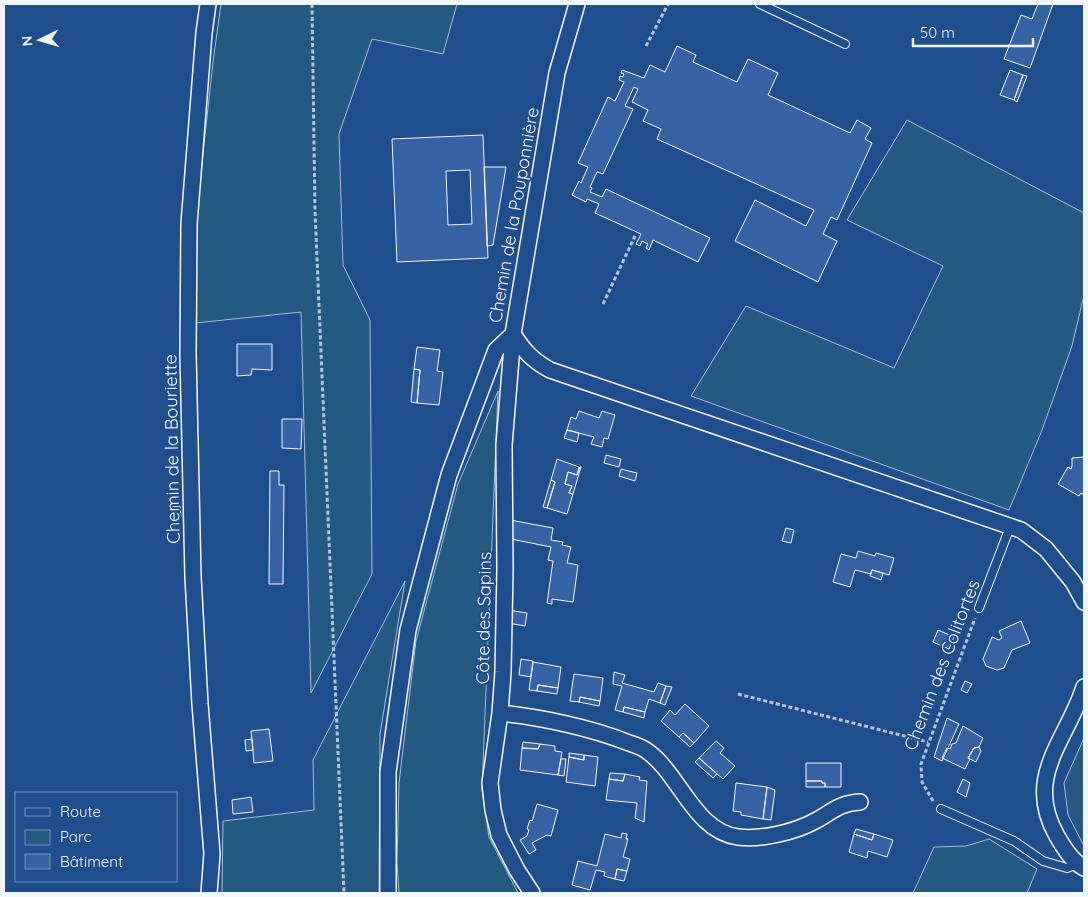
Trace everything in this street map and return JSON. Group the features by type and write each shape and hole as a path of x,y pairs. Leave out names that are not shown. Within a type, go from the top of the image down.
{"street":[{"name":"Chemin de la Bouriette","path":"208,4 189,224 188,353 193,578 200,704 212,854 210,893"},
{"name":"Chemin de la Pouponnière","path":"388,893 388,772 408,630 449,475 496,350 513,334 557,73 577,4"},
{"path":"513,334 534,361 550,370 1021,530 1046,549 1073,582 1084,602"},
{"name":"Côte des Sapins","path":"513,334 504,445 505,569 500,712 490,783 493,810 500,835 517,870 532,893"},
{"path":"1081,866 1065,849 1053,828 1044,799 1048,769 1084,687"},
{"path":"500,712 613,736 646,750 660,762 704,819 718,831 737,837 759,838 801,827 815,821 839,806 860,802"}],"lane":[{"path":"760,4 845,44"},
{"name":"Chemin des Colitortes","path":"979,608 1010,527"},
{"path":"941,809 1014,841 1043,861 1067,868 1081,866"}],"path":[{"path":"312,4 315,211 344,893"},
{"path":"646,46 668,4"},
{"path":"603,304 635,236"},
{"name":"Chemin des Colitortes","path":"941,809 932,800 922,782 921,764 979,608"},
{"path":"738,694 928,742"}],"green space":[{"path":"221,4 457,4 443,54 372,39 339,134 343,265 370,320 372,574 311,693 301,312 195,323 198,200"},
{"path":"907,120 1084,213 1084,295 1072,346 1042,430 1009,510 691,396 746,306 894,368 943,266 847,220"},
{"path":"498,391 482,790 489,837 518,893 399,893 397,862 399,783 416,641 458,484"},
{"path":"405,581 380,734 379,893 222,893 223,821 314,810 313,760"},
{"path":"1084,738 1084,846 1068,815 1064,783"},
{"path":"989,839 1037,869 1027,893 913,893 934,847 966,846"}],"building":[{"path":"1038,4 1053,4 1030,68 1004,59 1021,15 1032,19"},
{"path":"677,46 696,55 693,62 737,82 748,59 778,73 768,95 850,133 857,120 871,128 865,139 872,143 837,220 831,217 823,234 837,241 818,282 735,241 755,200 806,226 814,210 657,139 661,129 643,121 648,110 632,102 638,89 634,87 625,106 633,109 603,174 597,172 590,187 592,188 590,192 602,197 606,189 710,238 698,262 653,240 649,250 646,248 648,244 642,241 640,246 636,244 641,234 595,213 599,204 587,199 586,202 572,195 579,181 581,183 588,167 578,163 608,97 615,101 624,82 619,80 620,76 623,77 624,74 621,73 622,70 644,78 650,65 665,72"},
{"path":"1010,70 1023,75 1014,100 1000,95"},
{"path":"1023,75 1027,76 1017,102 1014,100"},
{"path":"483,135 488,258 397,262 392,139","holes":["470,170 472,224 448,225 446,171"]},
{"path":"484,167 506,167 493,245 487,246"},
{"path":"237,344 272,344 272,370 252,369 251,375 237,376"},
{"path":"417,347 440,350 437,371 443,372 439,405 417,403 420,370 414,369"},
{"path":"414,369 420,370 417,403 411,402"},
{"path":"579,411 599,418 602,411 615,415 608,439 604,438 602,447 591,444 594,437 567,430 571,417 576,419"},
{"path":"282,419 302,419 301,449 282,448"},
{"path":"567,430 579,433 577,442 564,438"},
{"path":"606,455 621,459 619,467 604,463"},
{"path":"1084,457 1084,495 1081,493 1079,496 1058,484 1068,467 1071,469 1072,458"},
{"path":"557,459 579,467 577,475 568,472 565,484 572,486 569,493 573,494 567,514 547,508 555,482 551,480"},
{"path":"580,467 573,494 569,493 572,486 565,484 568,472 577,475"},
{"path":"621,469 637,473 635,481 619,476"},
{"path":"270,471 279,471 279,485 284,485 283,584 269,584"},
{"path":"551,480 555,482 547,508 543,507"},
{"path":"180,506 181,517 171,518 170,507"},
{"path":"510,520 553,528 551,540 563,542 562,545 571,547 567,563 578,565 573,602 552,599 552,604 547,603 553,561 548,560 551,547 511,539"},
{"path":"786,528 794,530 791,543 782,541"},
{"path":"858,551 875,556 876,553 894,558 889,575 872,570 871,574 855,570 850,587 833,582 841,554 856,558"},
{"path":"872,570 883,573 881,580 870,576"},
{"path":"508,610 527,613 525,626 508,623"},
{"path":"1021,621 1030,643 1012,650 1004,668 997,670 986,666 983,659 992,637 999,640 1002,638 999,631"},
{"path":"938,630 954,637 949,649 933,642"},
{"path":"521,659 533,661 531,677 519,675"},
{"path":"533,662 561,667 558,688 538,685 537,691 529,690"},
{"path":"614,672 625,675 622,683 654,692 658,683 666,686 660,703 649,699 645,712 624,707 623,712 615,710 622,686 613,684"},
{"path":"574,674 603,678 600,701 580,697 579,702 570,701"},
{"path":"965,681 972,684 967,693 961,690"},
{"path":"538,685 558,688 557,694 537,691"},
{"path":"666,686 672,687 665,705 660,703"},
{"path":"580,697 600,701 599,706 579,702"},
{"path":"685,704 709,726 694,743 683,733 679,737 661,721 670,710 675,715"},
{"path":"624,707 645,712 644,718 623,712"},
{"path":"947,718 959,724 942,761 934,757"},
{"path":"963,726 983,738 979,747 974,748 968,758 970,759 965,769 942,758 947,748 950,749 952,744 956,743"},
{"path":"269,729 273,761 254,763 251,731"},
{"path":"683,733 694,743 690,747 679,737"},
{"path":"252,739 253,750 246,751 245,740"},
{"path":"716,741 724,748 720,753 735,766 723,779 699,758"},
{"path":"523,742 540,744 538,749 522,748"},
{"path":"540,744 555,746 555,751 562,752 558,775 520,770 522,748 538,749"},
{"path":"979,747 981,751 976,762 968,758 974,748"},
{"path":"569,753 584,755 584,760 569,757"},
{"path":"584,755 598,757 595,786 566,782 569,757 584,760"},
{"path":"699,758 717,774 713,778 695,762"},
{"path":"561,759 566,759 564,776 558,775"},
{"path":"806,763 841,763 841,787 825,787 825,783 822,783 822,781 806,781"},
{"path":"610,773 625,774 623,781 609,779"},
{"path":"625,774 640,777 639,780 647,781 644,822 635,818 637,803 606,800 609,779 623,781"},
{"path":"963,779 970,783 966,797 957,792"},
{"path":"806,781 822,781 822,783 825,783 825,787 806,787"},
{"path":"736,783 767,787 763,819 741,815 741,812 733,811"},
{"path":"767,787 775,790 771,820 763,819"},
{"path":"251,797 253,812 233,814 232,800"},
{"path":"537,804 558,810 551,836 547,835 532,843 536,850 529,854 520,840 527,836 529,830 527,829 530,820 532,821"},
{"path":"856,829 874,834 872,840 854,834"},
{"path":"622,833 627,834 626,839 628,839 623,857 630,859 627,871 617,869 615,879 604,876 605,872 596,870 590,890 572,885 578,861 597,866 605,834 621,838"},
{"path":"854,834 872,840 874,834 893,840 887,857 868,851 867,858 849,852"},
{"path":"617,869 627,871 624,881 615,879"}]}
